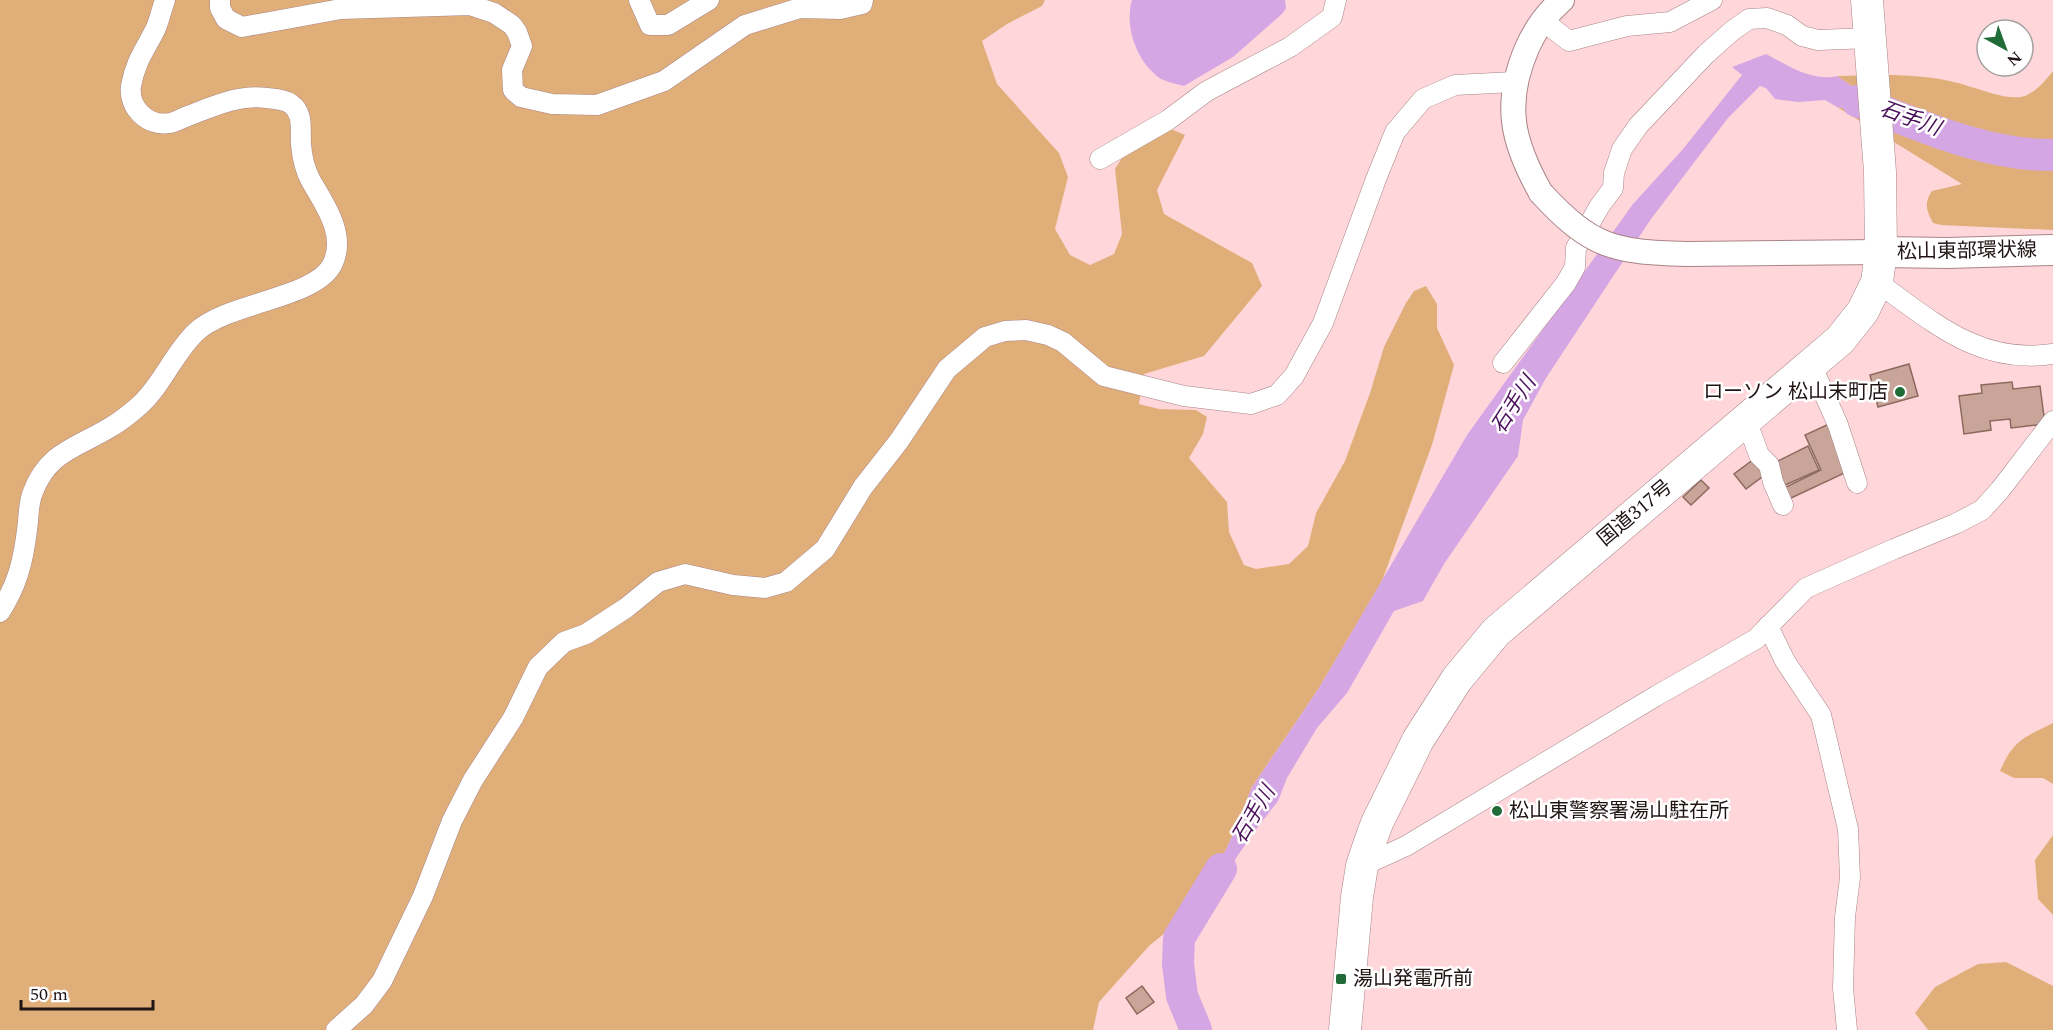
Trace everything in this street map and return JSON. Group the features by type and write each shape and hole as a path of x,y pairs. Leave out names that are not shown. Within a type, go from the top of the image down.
{"highway":[{"name":"国道317号","path":"1345,1030 1352,942 1362,866 1377,823 1418,740 1456,678 1496,632 1840,340 1863,311 1879,267 1880,172 1867,0"}],"main road":[{"name":"松山東部環状線","path":"1879,267 1948,253 2053,250"}],"street":[{"path":"0,612 14,591 24,554 32,493 47,465 73,446 110,428 141,404 155,389 178,351 198,329 243,306 273,300 295,291 321,276 333,263 337,238 331,218 306,172 301,146 301,118 292,104 281,99 251,96 228,100 170,123 153,123 146,120 132,102 131,87 140,54 155,31 165,0"},
{"path":"220,0 220,8 226,19 242,27 341,9 470,6 494,13 512,25 517,32 522,46 512,70 513,90 521,97 552,104 597,105 664,81 745,25 800,8 840,9 862,4 864,0"},
{"path":"639,0 650,25 668,25 709,0"},
{"path":"1100,159 1168,120 1207,91 1290,47 1332,17 1336,0"},
{"path":"1562,0 1543,21 1531,40 1514,82 1513,115 1516,136 1527,169 1541,193 1565,219 1590,236 1611,246 1642,253 1879,267 1940,327 1971,345 2012,356 2053,354"},
{"path":"1543,21 1569,41 1627,26 1670,22 1712,0"},
{"path":"1503,363 1566,283 1575,267 1576,248 1612,188 1622,148 1638,126 1706,54 1732,31 1749,19 1767,18 1786,25 1802,36 1871,46"},
{"path":"336,1030 364,1005 382,981 423,896 452,820 473,780 513,718 538,667 564,642 586,634 616,615 658,582 685,574 733,585 765,588 786,582 825,549 863,487 899,441 947,369 985,337 1005,331 1026,330 1048,335 1063,342 1104,376 1184,396 1251,404 1277,395 1294,376 1323,323 1395,132 1423,99 1455,85 1514,82"},
{"path":"1811,364 1838,425 1857,483"},
{"path":"1362,866 1416,840 1656,696 1756,639 1806,588 1955,525 1982,510 2053,421"},
{"path":"1742,422 1751,433 1759,455 1769,465 1773,482 1783,505"},
{"path":"1768,626 1785,661 1821,715 1848,829 1850,878 1845,917 1844,988 1847,1030"}],"shaded area":[{"path":"0,0 1045,0 1042,6 1007,24 982,41 997,84 1059,153 1068,177 1055,229 1070,255 1090,265 1114,254 1122,234 1115,169 1123,156 1171,129 1185,135 1157,190 1164,214 1252,263 1262,286 1204,356 1144,374 1139,404 1159,409 1196,410 1207,417 1203,434 1189,458 1227,502 1229,532 1244,565 1256,569 1289,564 1308,546 1316,513 1345,461 1384,347 1414,291 1426,286 1437,304 1437,328 1454,365 1432,445 1382,581 1319,688 1252,787 1230,841 1199,905 1149,946 1099,1002 1093,1030 0,1030"},
{"path":"2053,71 2053,230 1933,223 1927,207 1932,191 1962,184 1837,107 1896,116 1837,76 1921,77 1954,82 2005,96 2019,97 2033,91"},
{"path":"2053,723 2053,784 2043,778 2014,778 2000,771 2015,746 2034,732"},
{"path":"2053,835 2053,915 2038,899 2035,860"},
{"path":"2006,962 2053,986 2053,1030 1928,1030 1915,1013 1935,987 1978,964"}],"water":[{"path":"1132,0 1285,0 1286,8 1233,57 1184,86 1161,79 1145,64 1131,33"},
{"path":"1766,54 1809,75 1837,76 1898,117 1837,107 1825,100 1798,102 1775,99 1766,88 1760,86 1728,118 1651,219 1546,378 1523,420 1518,456 1444,564 1423,601 1394,611 1347,693 1317,728 1287,778 1278,801 1222,879 1199,905 1230,841 1252,787 1319,688 1467,435 1633,204 1683,149 1742,75 1732,67"}],"building":[{"path":"1909,364 1918,396 1878,407 1870,375"},
{"path":"2012,382 2013,389 2040,386 2045,424 2011,428 2010,419 1990,421 1991,430 1964,434 1959,396 1982,393 1981,385"},
{"path":"1829,424 1851,470 1789,499 1784,488 1821,470 1805,435"},
{"path":"1808,446 1819,470 1783,486 1776,462"},
{"path":"1754,459 1766,474 1746,489 1734,474"},
{"path":"1701,480 1709,488 1691,505 1683,497"},
{"path":"1142,986 1154,1002 1137,1014 1126,998"}],"waterway":[{"name":"石手川","path":"1857,101 1978,145 2028,154 2053,155"},
{"name":"石手川","path":"1196,1030 1182,996 1178,964 1179,938 1221,869"}],"place":[{"name":"ローソン 松山末町店","path":"1900,392"},
{"name":"松山東警察署湯山駐在所","path":"1497,811"},
{"name":"湯山発電所前","path":"1341,979"}]}
